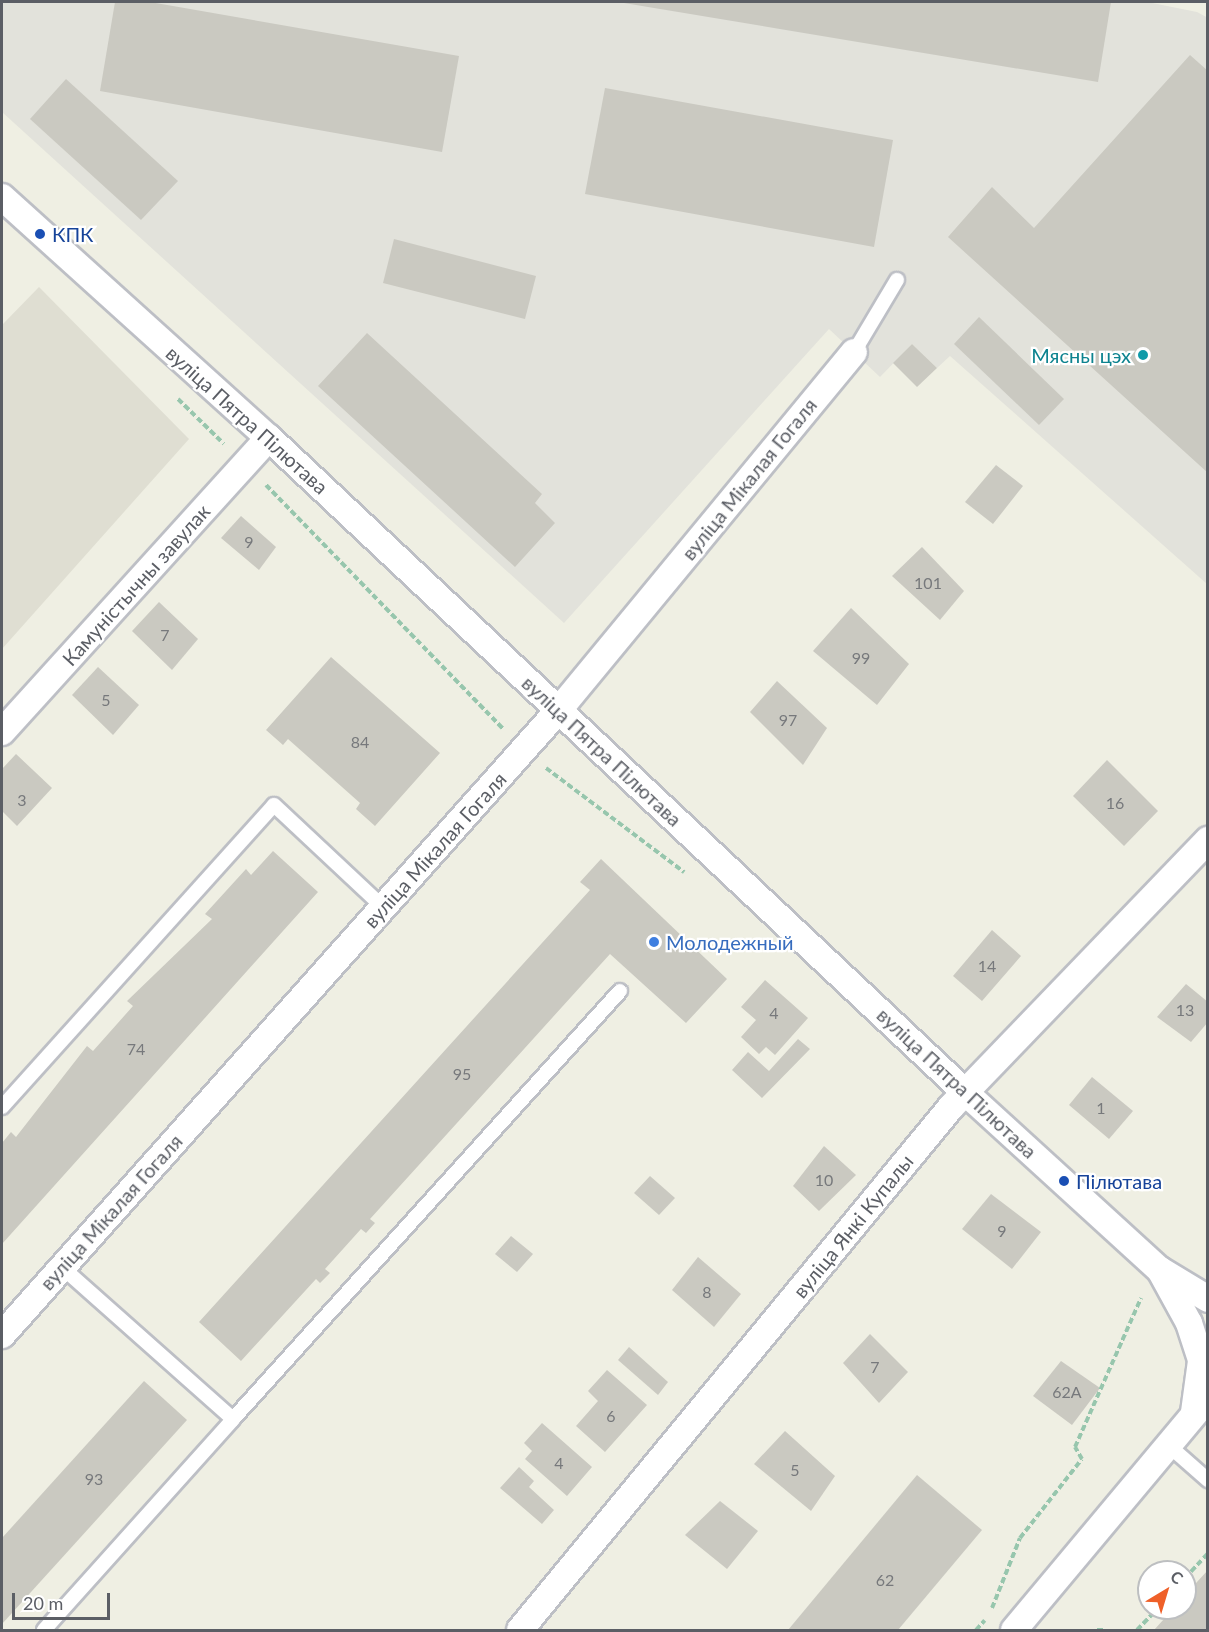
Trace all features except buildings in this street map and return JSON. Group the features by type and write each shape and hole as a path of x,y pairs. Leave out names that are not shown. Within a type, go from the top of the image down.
{"street":[{"name":"вуліца Пятра Пілютава","path":"2,197 269,438 967,1094 1160,1270 1208,1299"},
{"name":"вуліца Мікалая Гогаля","path":"2,1333 558,711 854,352"},
{"name":"Камуністычны завулак","path":"2,732 269,438"},
{"name":"вуліца Янкі Купалы","path":"520,1630 967,1094 1208,840"},
{"path":"1014,1630 1167,1444 1203,1409 1201,1361 1189,1323 1160,1270"}],"lane":[{"path":"854,352 897,280"},
{"path":"2,1107 274,805 383,907"},
{"path":"44,1630 620,991"},
{"path":"62,1267 233,1419"},
{"path":"1167,1444 1208,1480"}],"path":[{"path":"170,391 246,465 523,751 689,875"},
{"path":"976,1630 988,1617 1020,1538 1082,1459 1075,1446 1141,1289"},
{"path":"1197,1565 1208,1553"},
{"path":"1097,1630 1104,1630"}],"shaded area":[{"path":"2,2 1147,2 1197,12 1208,18 1207,584 950,356 937,368 912,344 880,377 829,329 564,623 2,112"},
{"path":"39,287 189,439 2,649 2,325"}],"place":[{"name":"КПК","path":"40,234"},
{"name":"Мясны цэх","path":"1143,355"},
{"name":"Молодежный","path":"654,942"},
{"name":"Пілютава","path":"1064,1181"}]}
